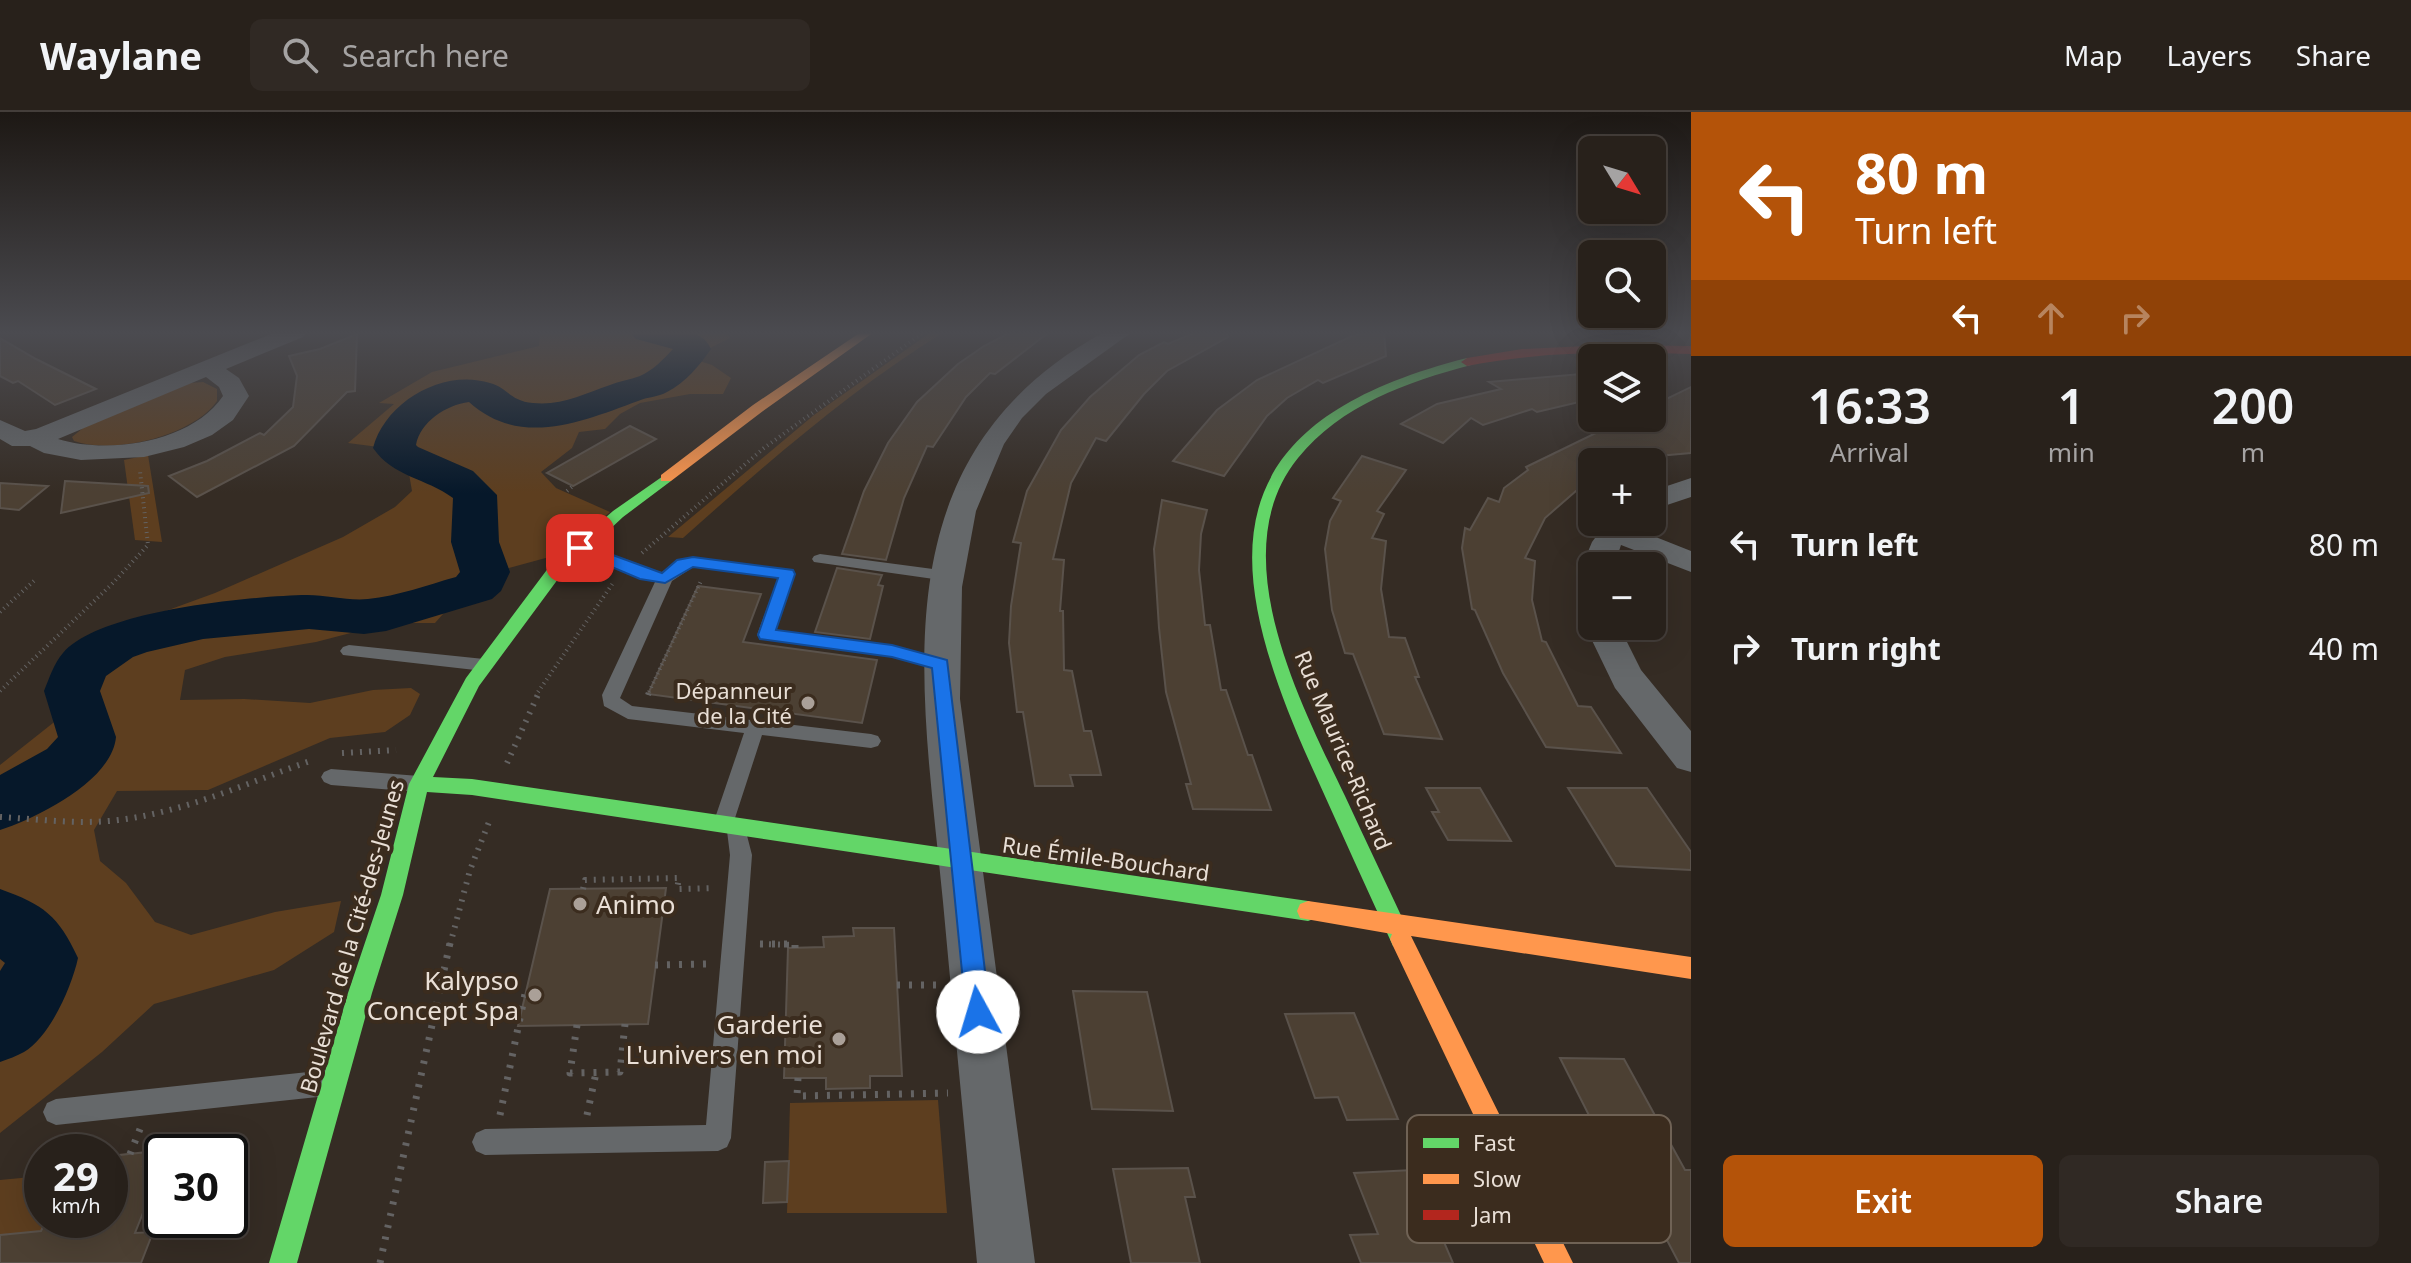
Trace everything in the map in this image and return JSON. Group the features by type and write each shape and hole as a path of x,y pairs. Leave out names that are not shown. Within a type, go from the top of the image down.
{"street":[{"path":"0,428 18,439 34,438 164,386"},
{"path":"34,438 60,451 100,453 147,448 178,439 219,418 236,396 231,386"},
{"name":"Boulevard de la Cité-des-Jeunes","path":"283,1263 392,895 419,784 484,665 555,571 580,548 618,514 790,386"},
{"path":"1006,1263 941,664 948,576 966,498 998,433 1020,405 1043,386"},
{"name":"Rue Maurice-Richard","path":"1389,386 1349,405 1319,428 1291,458 1272,489 1260,526 1259,545 1266,603 1275,647 1288,687 1393,924 1488,1115"},
{"path":"1666,496 1691,487"},
{"path":"1637,536 1691,562"},
{"path":"1608,640 1631,682 1691,757"},
{"name":"Rue Émile-Bouchard","path":"419,784 472,787 1691,968"},
{"name":"Rue Maurice-Richard","path":"1549,1243 1559,1263"}],"lane":[{"path":"580,548 646,575 665,578"},
{"path":"820,559 948,576"},
{"path":"871,741 628,712 610,701 665,578 683,564 693,562 787,574 766,635 892,651 941,664"},
{"path":"349,651 484,665"},
{"path":"485,1142 718,1138 741,855 730,825 755,727"},
{"path":"331,777 419,784"},
{"path":"56,1112 334,1083"}],"path":[{"path":"639,557 764,448 850,386"},
{"path":"0,691 148,545 138,458"},
{"path":"567,491 573,486"},
{"path":"512,748 521,723 564,649 621,572"},
{"path":"648,694 705,574"},
{"path":"0,612 35,580"},
{"path":"336,755 379,749 436,749"},
{"path":"0,817 116,820 172,810 321,758"},
{"path":"380,1263 447,953 482,839"},
{"path":"583,889 585,880 679,878 677,889 738,887"},
{"path":"783,944 795,944 795,948"},
{"path":"655,965 732,963"},
{"path":"897,985 947,985"},
{"path":"507,1080 525,994"},
{"path":"577,1025 570,1073 620,1072 625,1024"},
{"path":"582,1140 596,1073"},
{"path":"798,1078 797,1096 957,1092"}],"shaded area":[{"path":"184,386 210,386 217,389 217,401 206,413 171,433 151,439 109,446 74,441 72,437 83,428"},
{"path":"409,386 727,386 723,394 690,394 640,403 620,414 605,429 579,432 572,448 541,472 556,488 610,512 564,553 498,571 459,596 435,623 389,623 316,642 225,657 185,670 180,700 244,699 310,703 373,690 411,688 420,694 410,715 385,732 330,738 208,790 117,791 94,830 100,861 126,883 155,922 191,935 275,912 341,901 334,932 274,970 154,1004 102,1052 0,1133 0,765 66,710 72,691 63,672 97,636 215,593 343,537 395,507 412,491 408,468 394,449 348,443 394,404 379,403"},
{"path":"855,386 865,386 777,456 683,538 668,537 814,415"},
{"path":"148,455 162,542 135,540 124,460"},
{"path":"938,1100 947,1213 787,1213 790,1103"},
{"path":"24,1178 24,1233 0,1235 0,1180"}],"building":[{"path":"25,386 89,386 96,389 55,405"},
{"path":"296,386 355,386 355,391 347,392 294,446 197,497 169,476 207,461 260,433 264,435 293,407"},
{"path":"935,386 977,386 966,397 933,447 927,446 904,498 886,560 842,554 864,491 888,443 917,402"},
{"path":"1103,386 1152,386 1106,441 1096,438 1071,483 1053,559 1064,560 1060,611 1063,611 1064,670 1072,671 1084,731 1091,731 1101,775 1070,775 1073,786 1035,786 1023,712 1017,712 1009,643 1011,606 1021,543 1013,542 1027,491 1061,430"},
{"path":"1249,386 1308,386 1287,398 1267,416 1224,476 1173,461 1217,410"},
{"path":"1495,386 1578,386 1578,402 1537,412 1532,409 1483,425 1471,418 1443,443 1401,424 1437,404 1501,389"},
{"path":"1691,387 1691,453 1666,455 1666,448 1578,448 1578,489 1545,518 1525,558 1535,561 1532,600 1542,641 1546,642 1578,706 1591,707 1621,753 1546,747 1503,673 1472,609 1462,548 1465,528 1470,530 1488,498 1499,502 1504,488 1528,470 1526,467 1598,432 1666,432 1666,399"},
{"path":"630,426 656,439 573,486 547,473"},
{"path":"1362,456 1406,470 1377,511 1384,514 1372,538 1386,541 1381,589 1389,637 1405,638 1419,677 1415,677 1442,739 1384,734 1353,654 1345,653 1332,610 1325,549 1330,521 1341,501 1333,498"},
{"path":"65,481 148,486 149,493 61,513"},
{"path":"0,483 48,486 19,510 0,508"},
{"path":"1162,500 1207,510 1201,534 1199,570 1205,625 1210,625 1221,690 1226,690 1271,810 1193,809 1186,784 1191,784 1166,692 1159,628 1154,549"},
{"path":"837,568 882,575 878,585 883,586 870,639 815,632"},
{"path":"698,586 761,594 743,642 877,660 862,723 648,694"},
{"path":"1426,788 1480,788 1511,841 1448,840 1432,812 1439,812"},
{"path":"1568,788 1647,788 1691,852 1691,870 1616,866"},
{"path":"666,888 648,1024 518,1026 550,889"},
{"path":"853,928 894,928 902,1076 870,1076 870,1088 826,1089 826,1078 784,1078 788,948 824,947 823,937 854,936"},
{"path":"1073,991 1147,992 1173,1111 1092,1109"},
{"path":"1354,1013 1398,1119 1347,1120 1338,1097 1315,1098 1285,1014"},
{"path":"1560,1058 1624,1059 1655,1115 1589,1115"},
{"path":"1671,1145 1685,1170 1691,1170 1691,1263 1679,1263 1668,1243 1671,1243"},
{"path":"144,1152 144,1210 135,1233 144,1232 144,1238 151,1238 141,1263 0,1263 0,1235 24,1233 24,1238 128,1238 128,1154"},
{"path":"789,1161 787,1202 763,1203 765,1162"},
{"path":"1188,1168 1195,1197 1185,1197 1200,1263 1131,1263 1113,1169"},
{"path":"1407,1170 1407,1243 1444,1243 1453,1263 1361,1263 1350,1235 1378,1234 1354,1173"}],"waterway":[{"path":"0,805 68,766 86,745 87,737 72,691 83,665 114,644 136,636 203,622 309,612 364,617 386,614 474,588 483,580 485,572 475,542 475,495 457,481 413,463 394,448 402,426 422,407 446,395 470,390 479,391 497,407 546,416 572,412 649,386"},
{"path":"0,920 33,942 42,958 32,987 0,1025"}],"traffic: fast":[{"path":"1394,386 1340,413 1314,433 1291,458 1273,486 1262,519 1258,553 1267,625 1291,697 1401,939"},
{"path":"283,1263 360,993 392,895 419,784 472,683 555,571 618,514 666,478"},
{"path":"419,784 472,787 1308,911"}],"traffic: slow":[{"path":"666,478 790,386"},
{"path":"1308,911 1691,968"},
{"path":"1401,939 1487,1115"},
{"path":"1549,1243 1559,1263"}],"place":[{"name":"Dépanneur de la Cité","path":"808,703"},
{"name":"Animo","path":"580,904"},
{"name":"Kalypso Concept Spa","path":"535,995"},
{"name":"Garderie L'univers en moi","path":"839,1039"}],"route":[{"path":"580,548 646,575 665,578 683,564 693,562 787,574 766,635 892,651 923,662 941,664 942,699 978,1012"}]}
